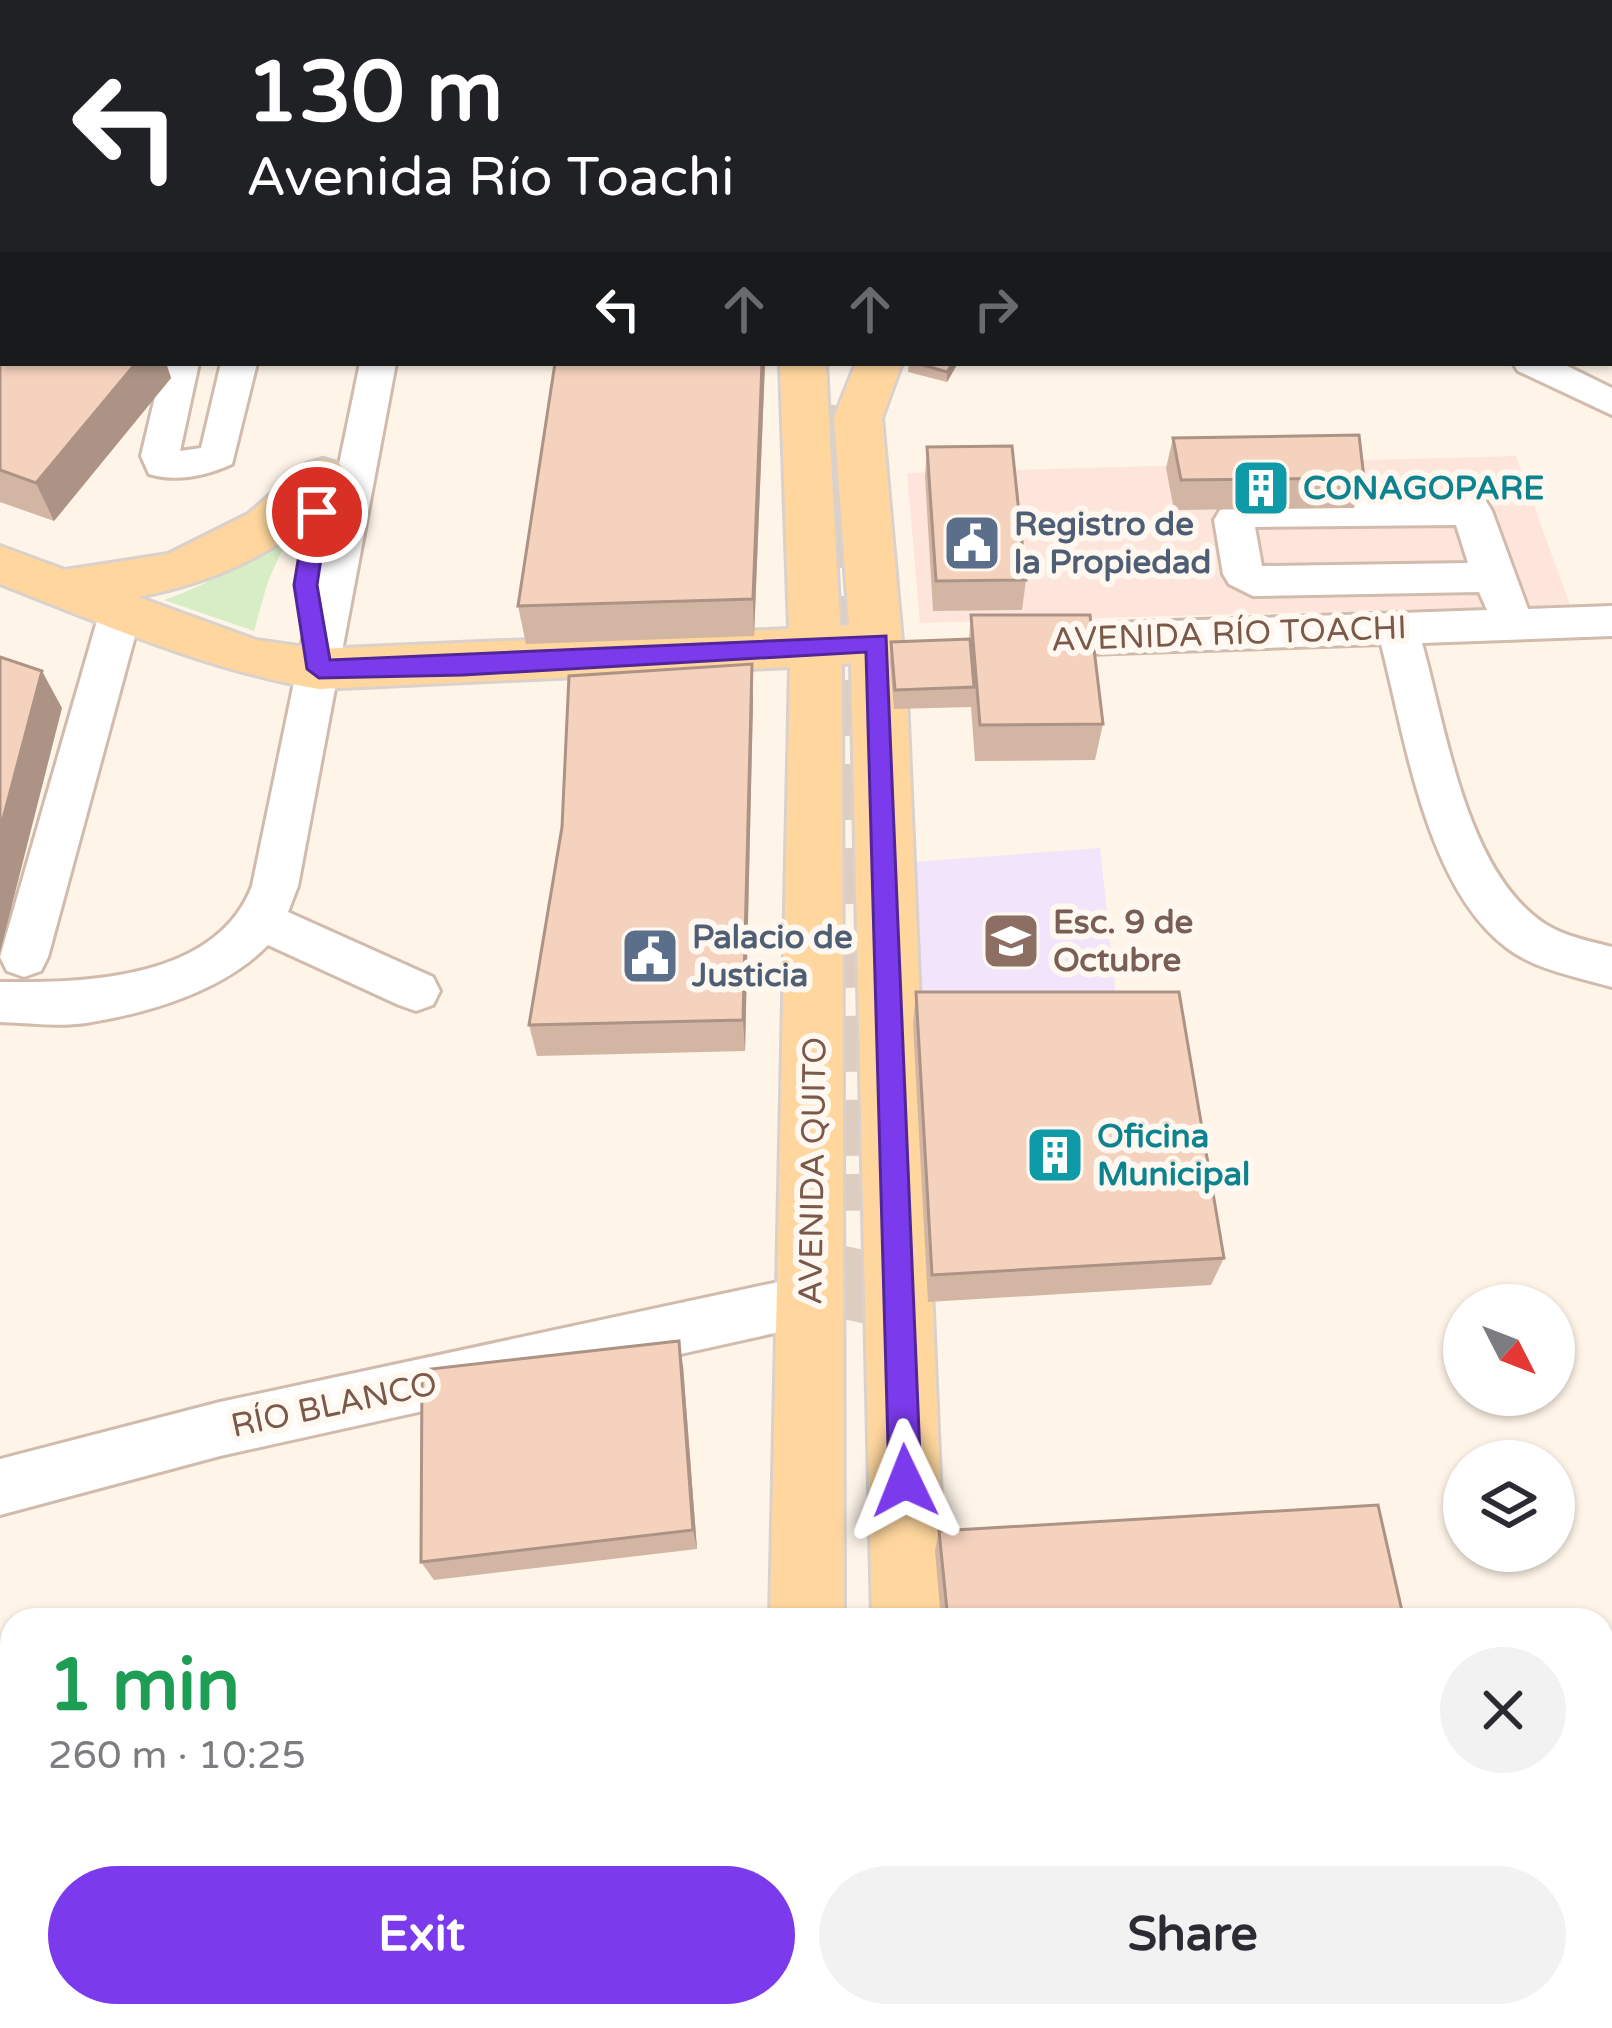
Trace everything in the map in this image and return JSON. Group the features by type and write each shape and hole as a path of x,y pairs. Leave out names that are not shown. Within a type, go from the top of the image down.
{"main road":[{"name":"AVENIDA QUITO","path":"802,366 838,1312"},
{"path":"877,366 858,418 899,642 908,1608"},
{"path":"55,588 162,577 211,561 277,520 323,476"},
{"path":"0,565 120,614 256,659 319,669 899,642"},
{"path":"838,1312 872,1516 882,1561 903,1608"},
{"path":"813,1608 832,1549 838,1312"}],"street":[{"path":"180,366 160,456 164,466 203,462 218,455 237,366"},
{"path":"319,669 306,585 345,366"},
{"path":"0,1002 84,1004 176,980 233,950 262,921 275,886 377,366"},
{"path":"1537,366 1612,403"},
{"path":"1492,577 1253,581 1244,574 1234,520 1251,513 1472,511 1492,577 1514,623"},
{"path":"24,957 120,614"},
{"name":"AVENIDA RÍO TOACHI","path":"986,642 1612,621"},
{"path":"1398,629 1460,851 1501,916 1550,948 1612,967"},
{"path":"262,921 416,991"},
{"name":"RÍO BLANCO","path":"0,1487 220,1430 838,1312"}],"shaded area":[{"path":"1516,456 1570,605 920,623 907,473"},
{"name":"Esc. 9 de Octubre","path":"1100,848 1119,1024 912,1020 913,862"}],"green space":[{"path":"297,517 268,581 254,631 164,600 235,566"}],"building":[{"path":"0,366 134,366 36,483 0,470"},
{"path":"555,366 762,366 753,599 518,606"},
{"path":"1359,435 1364,478 1181,480 1173,438"},
{"name":"Registro de la Propiedad","path":"1012,446 1026,580 936,581 927,447"},
{"path":"971,615 1090,615 1103,724 980,725"},
{"path":"970,639 974,687 895,690 891,642"},
{"path":"0,657 42,671 0,830"},
{"path":"752,664 743,1020 529,1025 562,827 569,676"},
{"name":"Oficina Municipal","path":"916,992 1179,992 1224,1258 932,1275"},
{"path":"679,1341 693,1530 421,1562 422,1370"},
{"path":"1378,1505 1401,1608 947,1608 939,1531"}],"tunnel":[{"path":"837,405 839,515"},
{"path":"839,512 849,1177"},
{"path":"834,1317 850,1244 849,1174"}],"place":[{"name":"CONAGOPARE","path":"1261,488"},
{"name":"Registro de la Propiedad","path":"972,543"},
{"name":"Esc. 9 de Octubre","path":"1011,941"},
{"name":"Palacio de Justicia","path":"650,956"},
{"name":"Oficina Municipal","path":"1055,1155"}],"route":[{"path":"317,512 306,585 319,669 463,666 877,643 905,1481"}]}
